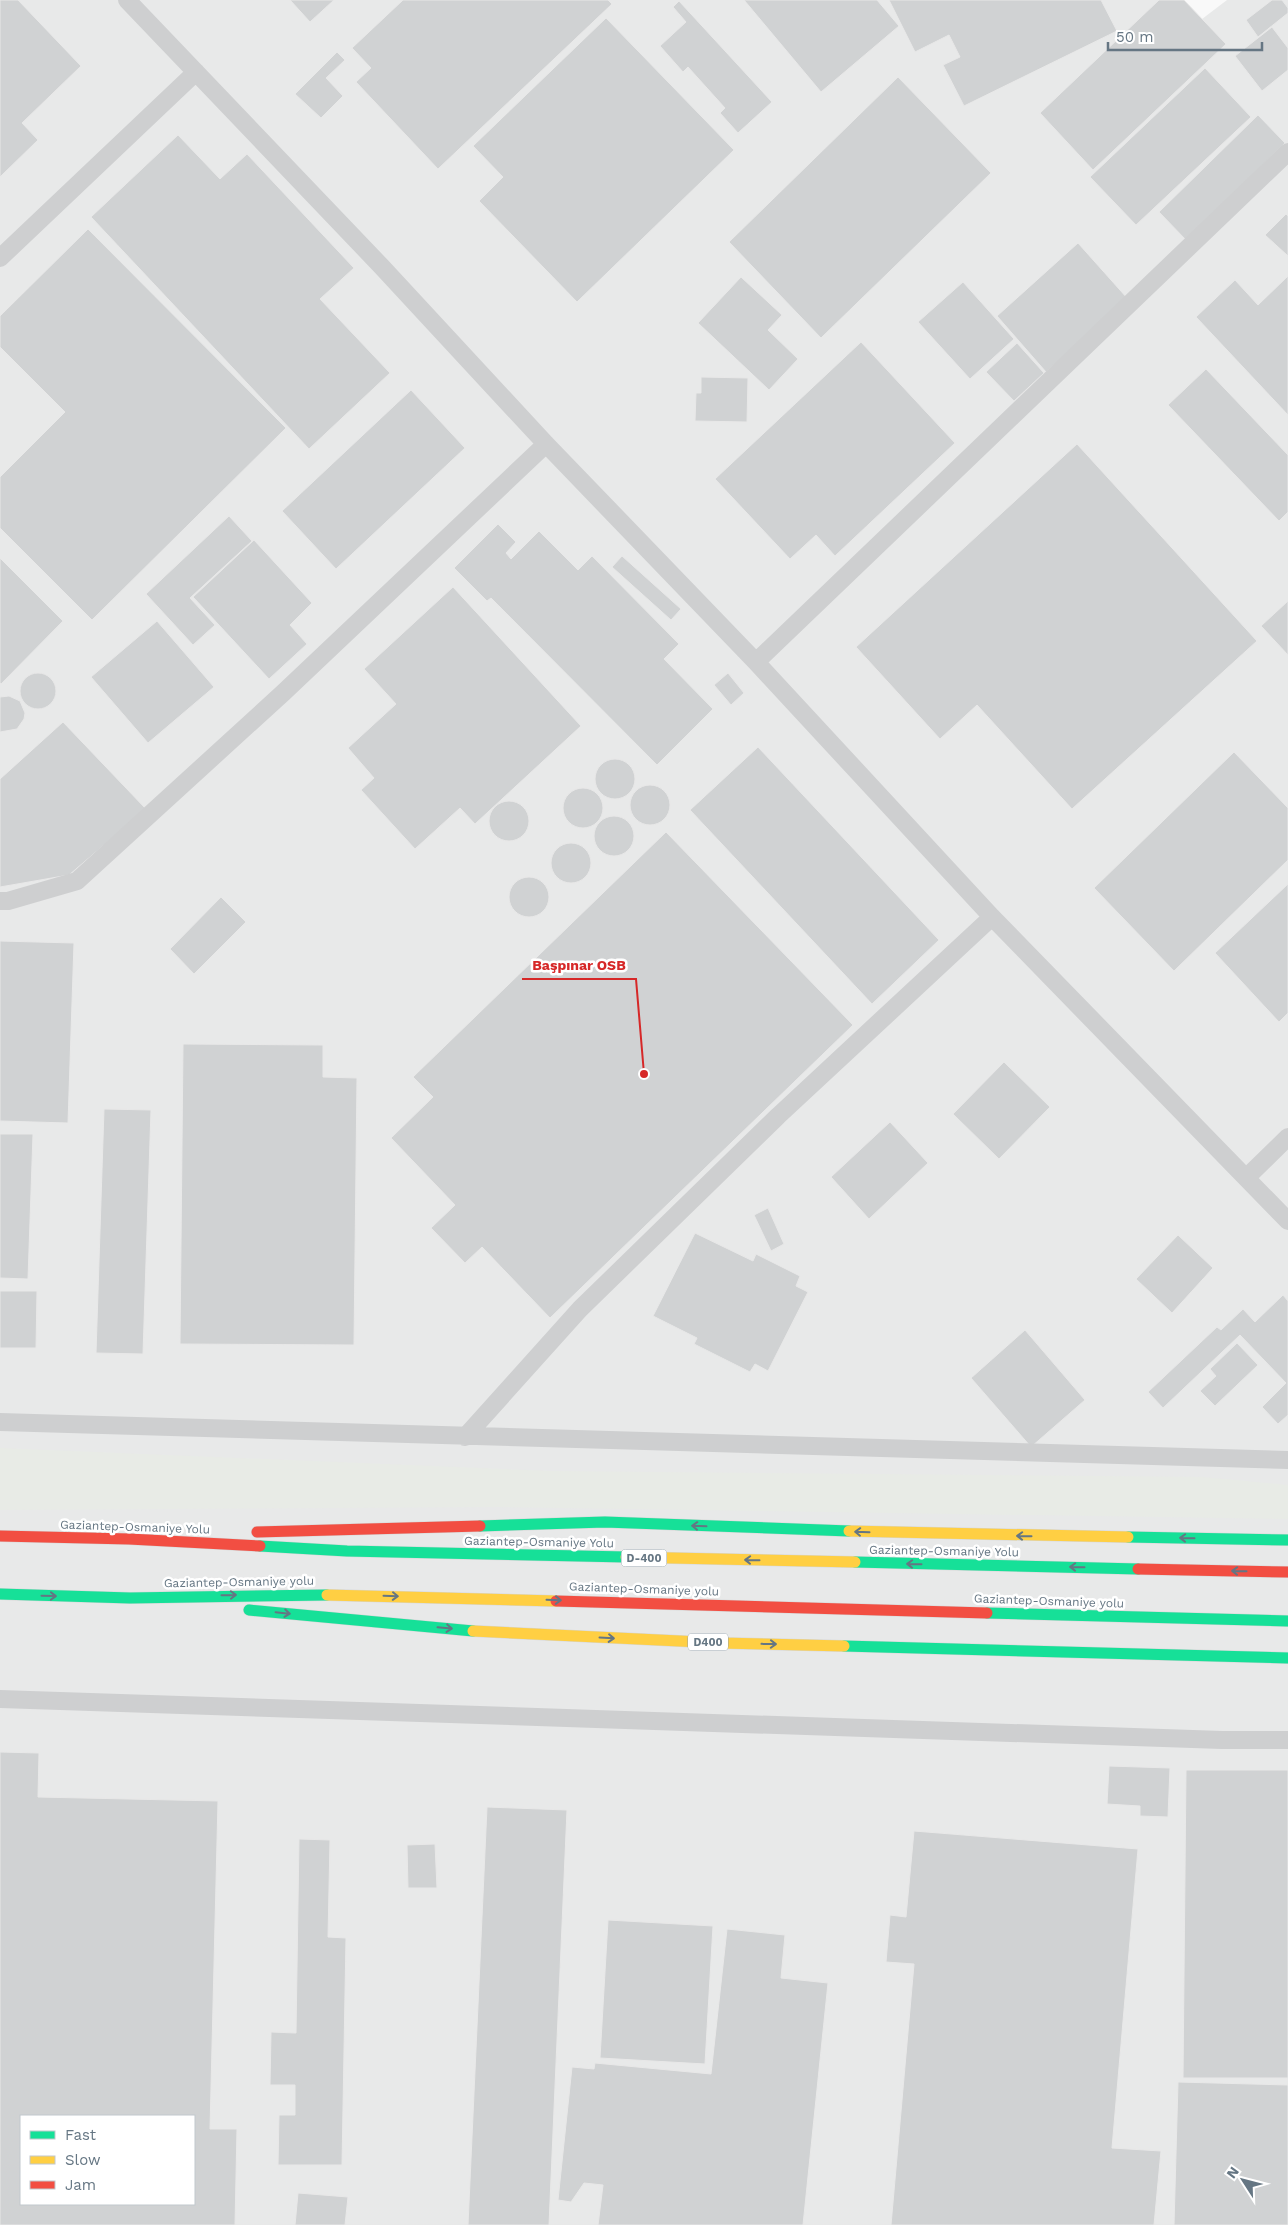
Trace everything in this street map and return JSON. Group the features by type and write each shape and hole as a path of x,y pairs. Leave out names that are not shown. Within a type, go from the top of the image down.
{"highway":[{"path":"129,1539 307,1528 606,1522 924,1534 1288,1540"},
{"name":"Gaziantep-Osmaniye Yolu","path":"0,1536 129,1539 347,1551 1288,1572"},
{"name":"Gaziantep-Osmaniye yolu","path":"0,1594 130,1598 308,1594 1288,1621"},
{"name":"D400","path":"130,1598 498,1633 721,1643 1288,1658"}],"street":[{"path":"127,0 382,266 546,444 756,662 992,917 1288,1221"},
{"path":"0,258 196,72"},
{"path":"756,662 1288,152"},
{"path":"0,901 8,901 77,880 283,693 546,444"},
{"path":"465,1437 580,1309 778,1116 992,917"},
{"path":"1247,1177 1288,1136"},
{"path":"0,1422 1288,1460"},
{"path":"0,1699 1288,1740"}],"shaded area":[{"path":"0,0 1171,0 1185,32 1227,0 1288,0 1288,2225 0,2225"},
{"path":"0,1448 551,1471 1203,1477 1288,1485 1288,1519 499,1507 0,1510"}],"building":[{"path":"0,0 18,0 81,66 22,123 38,140 0,177"},
{"path":"290,0 334,0 310,22"},
{"path":"403,0 608,0 612,4 438,169 356,82 371,68 352,48"},
{"path":"744,0 877,0 899,26 821,92"},
{"path":"889,0 1101,0 1117,31 964,106 943,65 960,57 949,35 915,52"},
{"path":"1159,0 1184,0 1226,44 1093,170 1040,113"},
{"path":"1272,0 1282,0 1288,8 1288,13 1258,37 1246,20"},
{"path":"679,1 772,102 738,133 720,113 725,108 688,67 683,72 660,46 686,22 673,7"},
{"path":"606,18 734,150 577,302 479,201 503,177 473,146"},
{"path":"1272,27 1288,48 1288,70 1262,91 1235,56"},
{"path":"337,52 345,60 326,78 343,96 321,118 295,94"},
{"path":"1205,68 1251,117 1136,225 1090,177"},
{"path":"898,77 991,173 821,338 729,242"},
{"path":"1258,115 1285,143 1186,240 1159,212"},
{"path":"178,135 220,179 247,154 354,268 320,299 390,373 309,449 91,217"},
{"path":"1286,214 1288,216 1288,256 1265,235"},
{"path":"88,229 286,428 92,620 0,528 0,477 65,412 0,347 0,316"},
{"path":"1078,243 1128,299 1046,372 997,316"},
{"path":"1288,276 1288,415 1196,317 1235,280 1258,305"},
{"path":"741,277 782,315 768,330 798,359 769,390 698,323"},
{"path":"963,282 1014,339 970,379 918,322"},
{"path":"861,342 955,443 835,556 816,535 790,559 715,479"},
{"path":"1017,343 1044,373 1014,401 986,372"},
{"path":"1206,369 1288,455 1288,512 1279,521 1168,405"},
{"path":"701,377 748,378 747,422 695,421 696,393 701,393"},
{"path":"411,390 465,448 336,569 282,511"},
{"path":"1077,444 1257,641 1072,809 977,705 940,739 856,647"},
{"path":"229,516 252,541 190,598 215,625 193,645 146,594"},
{"path":"498,524 516,542 506,553 511,559 539,531 578,570 592,556 679,644 664,659 713,709 657,765 491,598 487,601 454,568"},
{"path":"254,540 312,603 290,625 307,644 269,679 193,597"},
{"path":"622,556 681,609 671,620 612,567"},
{"path":"0,558 63,621 1,684 0,683"},
{"path":"453,587 581,726 475,824 460,808 415,849 361,790 374,778 348,748 396,704 364,669"},
{"path":"1288,601 1288,655 1261,626"},
{"path":"157,621 214,687 148,743 91,677"},
{"path":"38,673 45,674 51,678 55,684 55,698 51,704 45,708 38,709 31,708 25,704 21,698 20,691 21,684 25,678 31,674"},
{"path":"728,673 744,693 731,705 714,685"},
{"path":"9,696 20,701 25,713 24,719 17,729 0,732 0,697"},
{"path":"63,722 146,809 69,875 0,887 0,779"},
{"path":"758,747 939,940 872,1004 690,810"},
{"path":"1234,752 1288,808 1288,860 1174,971 1094,888"},
{"path":"615,759 629,765 635,779 629,793 615,799 601,793 595,779 601,765"},
{"path":"650,785 664,791 670,805 664,819 650,825 636,819 630,805 636,791"},
{"path":"583,788 597,794 603,808 597,822 583,828 569,822 563,808 569,794"},
{"path":"509,801 523,807 529,821 523,835 509,841 495,835 489,821 495,807"},
{"path":"614,816 628,822 634,836 628,850 614,856 600,850 594,836 600,822"},
{"path":"666,832 853,1025 550,1318 482,1247 465,1263 431,1228 455,1205 391,1138 433,1097 413,1077"},
{"path":"571,843 585,849 591,863 585,877 571,883 557,877 551,863 557,849"},
{"path":"529,877 543,883 549,897 543,911 529,917 515,911 509,897 515,883"},
{"path":"1288,884 1288,1013 1279,1022 1215,953"},
{"path":"221,897 246,922 194,974 170,949"},
{"path":"0,941 74,943 68,1123 0,1121"},
{"path":"183,1044 323,1045 323,1077 357,1078 354,1345 180,1344"},
{"path":"1004,1062 1050,1107 999,1159 953,1114"},
{"path":"104,1109 151,1110 143,1354 96,1353"},
{"path":"890,1122 928,1163 869,1219 831,1177"},
{"path":"0,1134 33,1134 28,1279 0,1278"},
{"path":"768,1208 784,1244 771,1251 754,1215"},
{"path":"695,1233 753,1261 756,1254 800,1276 796,1286 808,1292 768,1371 755,1364 750,1372 694,1344 697,1338 653,1316"},
{"path":"1178,1235 1213,1268 1172,1313 1136,1279"},
{"path":"0,1291 37,1291 36,1348 0,1348"},
{"path":"1283,1295 1288,1301 1288,1415 1278,1424 1262,1407 1286,1383 1240,1335 1163,1408 1148,1392 1217,1327 1221,1330 1243,1309 1255,1322"},
{"path":"1025,1330 1085,1400 1031,1447 971,1378"},
{"path":"1237,1343 1258,1365 1215,1406 1200,1391 1216,1376 1210,1369"},
{"path":"0,1752 39,1753 38,1797 218,1801 210,2129 237,2129 235,2225 0,2225"},
{"path":"1109,1766 1170,1768 1168,1817 1140,1816 1140,1806 1107,1804"},
{"path":"1186,1770 1288,1770 1288,2078 1183,2078"},
{"path":"487,1807 567,1810 549,2225 468,2225"},
{"path":"914,1831 1138,1849 1112,2148 1161,2151 1154,2225 891,2225 914,1964 886,1962 890,1915 906,1917"},
{"path":"299,1839 330,1840 328,1937 346,1938 342,2165 278,2165 279,2115 295,2115 295,2085 270,2085 271,2032 296,2033"},
{"path":"435,1844 437,1888 408,1888 407,1845"},
{"path":"608,1920 713,1926 705,2064 600,2058"},
{"path":"727,1929 785,1935 781,1978 828,1983 803,2225 598,2225 603,2185 584,2183 571,2202 558,2200 572,2067 594,2069 595,2063 711,2074"},
{"path":"1178,2082 1288,2085 1288,2225 1174,2225"},
{"path":"298,2193 348,2197 345,2225 295,2225"}],"traffic: fast":[{"path":"480,1526 605,1522 849,1531"},
{"path":"1128,1537 1288,1540"},
{"path":"260,1546 347,1551 626,1557"},
{"path":"855,1562 1138,1569"},
{"path":"0,1594 130,1598 327,1595"},
{"path":"249,1610 473,1631"},
{"path":"987,1613 1288,1621"},
{"path":"844,1646 1288,1658"}],"traffic: slow":[{"path":"849,1531 1128,1537"},
{"path":"626,1557 855,1562"},
{"path":"327,1595 556,1601"},
{"path":"473,1631 721,1643 844,1646"}],"traffic: jam":[{"path":"257,1532 480,1526"},
{"path":"0,1536 129,1539 260,1546"},
{"path":"1138,1569 1288,1572"},
{"path":"556,1601 987,1613"}],"place":[{"name":"Başpınar OSB","path":"644,1074"}]}
